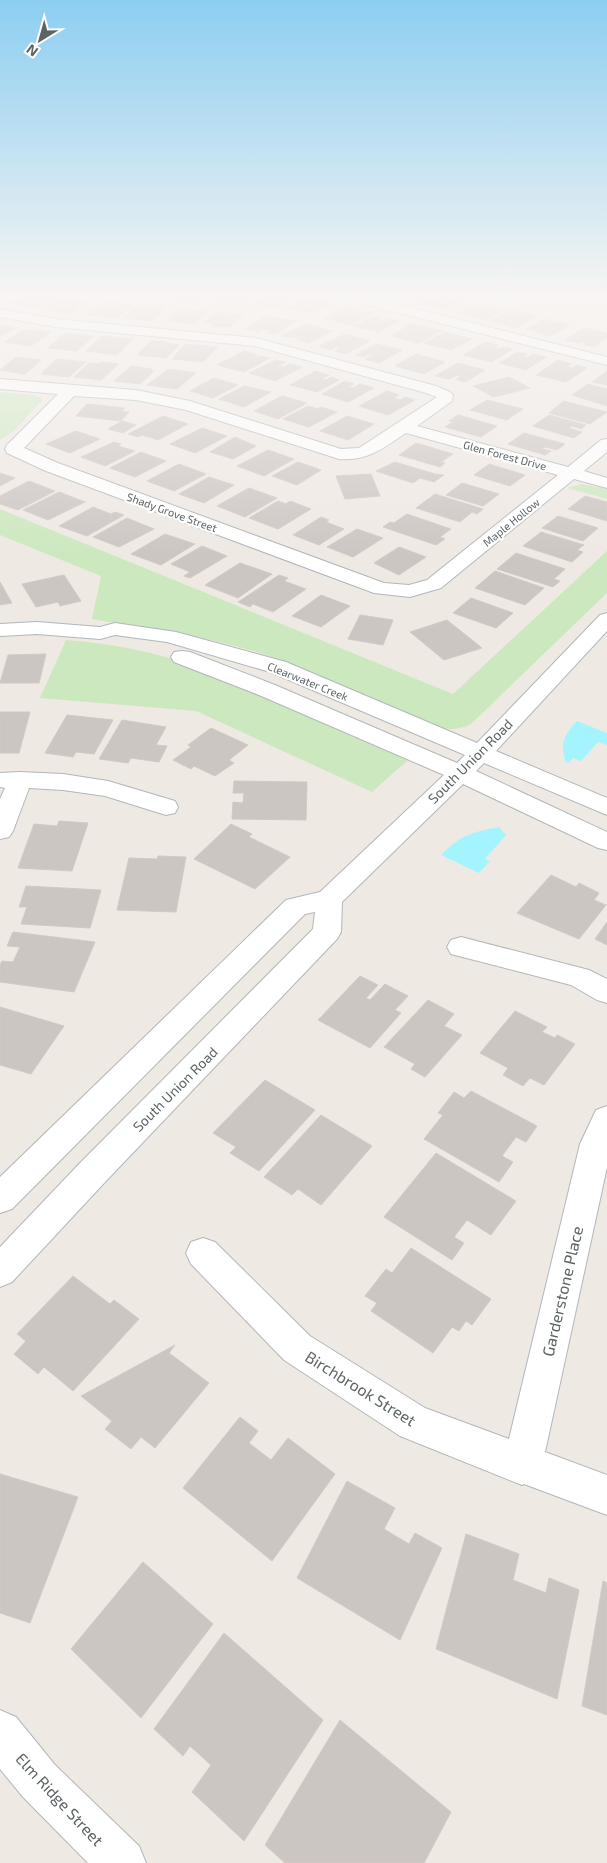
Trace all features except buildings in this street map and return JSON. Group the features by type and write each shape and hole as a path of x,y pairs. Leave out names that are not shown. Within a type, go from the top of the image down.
{"street":[{"path":"0,384 70,392 136,395 190,406 339,454 354,455 365,452 444,401 445,395 431,389 404,383"},
{"name":"Shady Grove Street","path":"70,392 13,449 52,467 350,578 381,588 410,591"},
{"name":"Glen Forest Drive","path":"404,427 607,483"},
{"name":"Maple Hollow","path":"410,591 434,584 607,444"},
{"name":"South Union Road","path":"0,1271 94,1171 327,932 330,899 458,772 480,754 607,619"},
{"name":"Clearwater Creek","path":"0,630 37,628 100,633 115,629 169,636 278,667 607,807"},
{"name":"Clearwater Creek","path":"100,633 108,638 189,658 415,752 607,842"},
{"path":"0,831 10,780 64,782 108,788 166,807"},
{"path":"0,1200 296,907 330,899"},
{"path":"461,947 579,977 607,992"},
{"name":"Garderstone Place","path":"522,1464 596,1144 607,1120"},
{"name":"Birchbrook Street","path":"203,1253 297,1348 414,1423 607,1495"},
{"name":"Elm Ridge Street","path":"0,1733 39,1781 122,1863"}],"green space":[{"path":"0,392 35,395 43,399 15,430 0,440"},
{"path":"582,484 607,489 607,499 567,488"},
{"path":"0,509 453,694 607,551 607,593 471,724 460,728 444,729 269,656 247,649 203,638 92,619 101,576 0,535"},
{"path":"66,640 100,643 133,649 198,667 408,760 372,792 196,711 40,698"}],"water":[{"path":"577,721 607,733 607,745 598,742 581,761 573,758 568,763 566,762 563,750 564,739"},
{"path":"499,827 506,835 485,859 490,861 479,873 441,855 454,843 467,835"}]}
